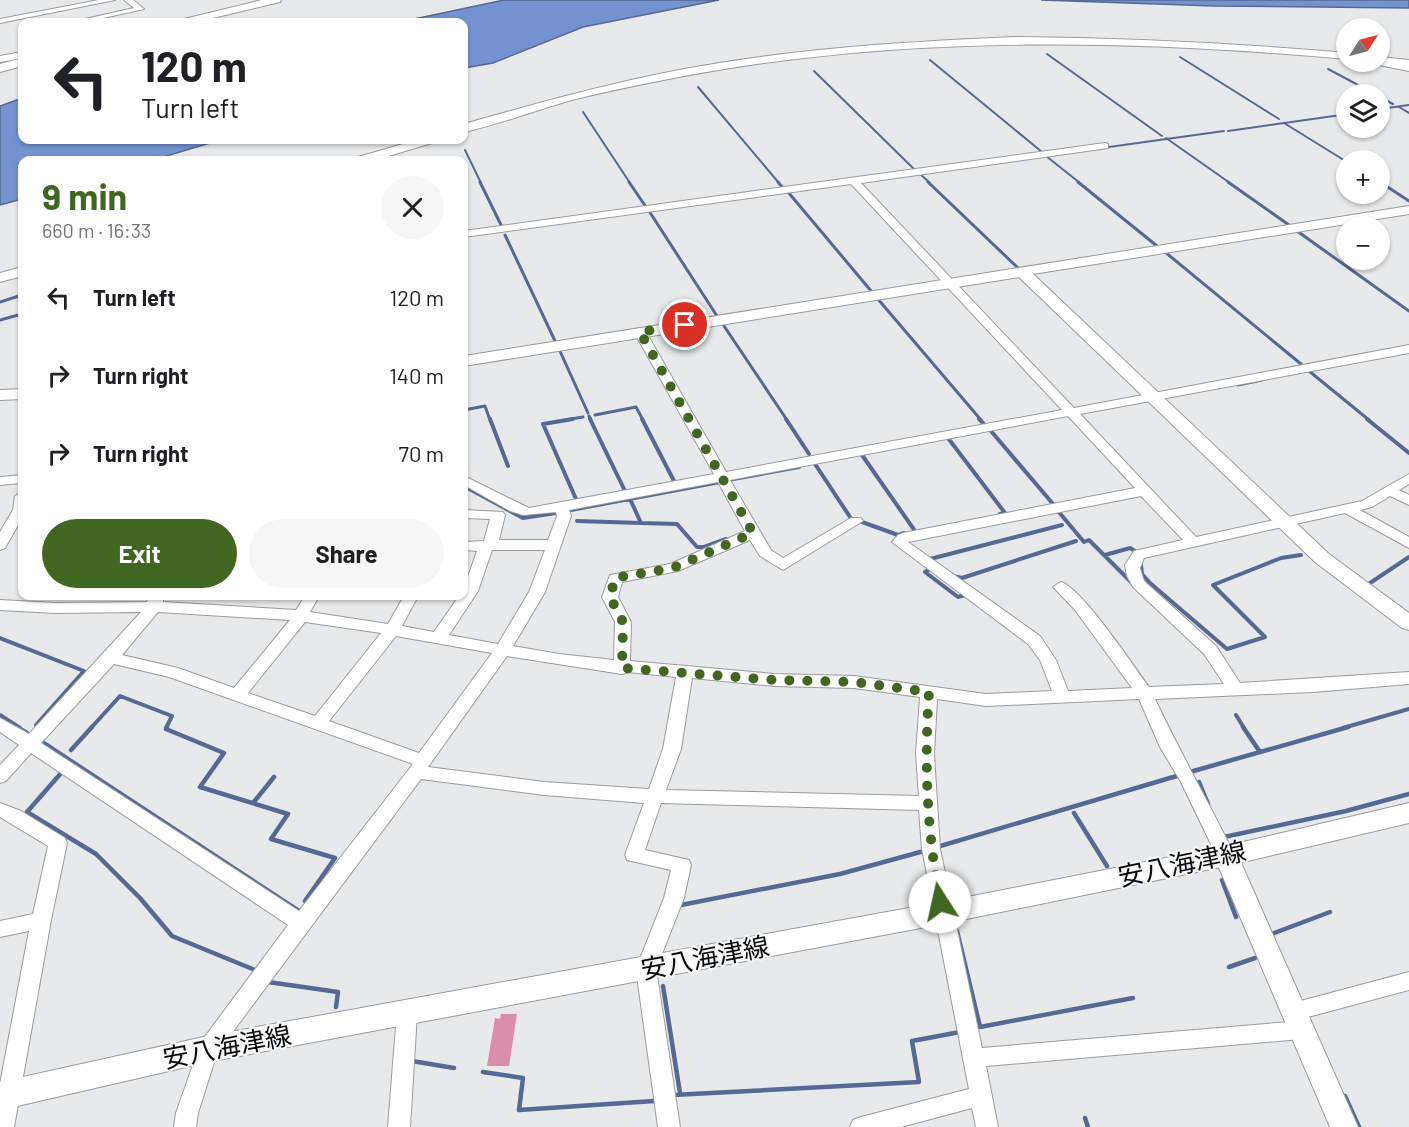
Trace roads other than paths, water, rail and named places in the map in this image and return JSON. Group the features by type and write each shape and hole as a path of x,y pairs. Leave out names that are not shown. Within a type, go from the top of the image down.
{"main road":[{"path":"201,18 276,0"},
{"path":"0,68 18,63"},
{"name":"安八海津線","path":"5,1095 208,1049 942,913 1226,856 1409,813"}],"street":[{"path":"0,21 111,0"},
{"path":"96,18 140,9 128,0"},
{"path":"468,127 572,96 638,81 739,63 884,48 968,42 1076,39 1169,42 1336,56"},
{"path":"0,59 18,56"},
{"path":"1390,61 1409,63"},
{"path":"1390,65 1409,68"},
{"path":"377,156 416,144"},
{"path":"468,233 1105,146"},
{"path":"385,156 397,150"},
{"path":"853,180 1192,541"},
{"path":"468,360 1409,210"},
{"path":"0,278 18,272"},
{"path":"1022,272 1282,522 1322,558 1409,623"},
{"path":"640,332 765,553 783,565 856,521"},
{"path":"468,482 528,512 1409,349"},
{"path":"0,395 18,394"},
{"path":"1235,688 1210,650 1137,584 1132,573 1134,558 1139,554 1192,541 1367,504 1409,478"},
{"path":"0,481 18,479"},
{"path":"1389,490 1409,501"},
{"path":"1062,697 1052,663 1047,653 1034,640 899,542 903,538 1143,491"},
{"path":"185,1127 187,1113 208,1049 420,766 502,651 537,592 564,516 561,507"},
{"path":"1348,509 1409,543"},
{"path":"0,545 18,514"},
{"path":"468,514 498,515 489,546 468,594"},
{"path":"622,668 623,622 610,597 615,578 673,568 753,533"},
{"path":"468,546 553,545"},
{"path":"1061,587 1080,606 1144,692 1169,747 1189,781 1226,856 1344,1127"},
{"path":"237,695 301,616 310,600"},
{"path":"318,724 392,630 409,600"},
{"path":"438,639 464,600"},
{"path":"0,605 55,608 155,601 301,616 392,630 502,651 622,668 774,680 854,682 986,700 1324,685 1409,678"},
{"path":"0,776 110,658 155,601"},
{"path":"110,658 172,672 318,724 420,766 476,782 657,796 927,803"},
{"path":"669,1127 646,969 674,898 682,865 634,855 672,749 685,672"},
{"path":"929,692 925,754 930,849 987,1127"},
{"path":"0,724 301,923"},
{"path":"0,810 15,816 58,843 5,1095 3,1127"},
{"path":"0,929 41,920"},
{"path":"973,1058 1297,1021 1409,981"},
{"path":"399,1127 407,1013"},
{"path":"861,1127 981,1096"}],"water":[{"path":"504,0 719,0 583,27 493,63 468,67 468,18 419,18"},
{"path":"1041,0 1409,0 1409,8 1214,6"},
{"path":"18,99 18,144 207,144 166,156 18,156 18,200 0,205 0,106"}],"waterway":[{"path":"1047,54 1162,136"},
{"path":"1180,57 1279,119"},
{"path":"930,60 1042,152"},
{"path":"1328,69 1356,84"},
{"path":"814,71 915,170"},
{"path":"698,87 779,183"},
{"path":"1390,108 1409,105"},
{"path":"1399,107 1409,113"},
{"path":"583,112 630,183"},
{"path":"1284,123 1336,116"},
{"path":"1228,131 1284,123"},
{"path":"1284,123 1336,155"},
{"path":"1167,139 1224,131"},
{"path":"1109,147 1167,139"},
{"path":"1167,139 1230,183"},
{"path":"465,150 468,156"},
{"path":"468,156 481,183"},
{"path":"1046,156 1080,183"},
{"path":"919,173 930,183"},
{"path":"480,182 502,227"},
{"path":"629,182 646,207"},
{"path":"778,182 783,188"},
{"path":"928,182 1018,268"},
{"path":"1078,182 1157,246"},
{"path":"1228,182 1289,225"},
{"path":"1390,189 1409,201"},
{"path":"788,192 872,292"},
{"path":"649,211 717,316"},
{"path":"1297,231 1409,311"},
{"path":"505,235 556,343"},
{"path":"1165,252 1301,364"},
{"path":"0,302 18,296"},
{"path":"877,298 981,420"},
{"path":"0,320 18,315"},
{"path":"722,323 787,420"},
{"path":"559,349 588,413"},
{"path":"1309,371 1369,420"},
{"path":"1238,385 1262,380"},
{"path":"468,409 485,406 490,420"},
{"path":"595,415 636,407 643,420"},
{"path":"589,416 591,420"},
{"path":"565,420 583,417"},
{"path":"490,419 508,466"},
{"path":"573,419 543,424 576,499"},
{"path":"590,419 624,489"},
{"path":"642,419 674,481"},
{"path":"786,419 809,454"},
{"path":"979,419 983,423"},
{"path":"1367,419 1409,453"},
{"path":"991,431 1053,504"},
{"path":"948,438 1005,513 1000,514"},
{"path":"862,455 915,531"},
{"path":"815,464 852,520"},
{"path":"728,480 799,467"},
{"path":"571,510 720,482"},
{"path":"468,488 523,518 556,513"},
{"path":"630,499 641,523"},
{"path":"1058,511 1084,542 1089,540 1132,583"},
{"path":"577,521 641,523"},
{"path":"862,522 898,535 904,533"},
{"path":"641,523 677,524 697,547 704,547 726,539"},
{"path":"930,559 1062,525"},
{"path":"953,576 962,578 1076,541"},
{"path":"1105,555 1130,548 1135,551"},
{"path":"1141,565 1142,574 1150,583 1227,649 1265,637 1213,585 1281,558 1301,555"},
{"path":"1367,585 1409,557"},
{"path":"930,569 925,572 958,597 965,595"},
{"path":"0,638 84,671 36,725"},
{"path":"91,728 120,696 172,716 166,728"},
{"path":"1343,728 1409,709"},
{"path":"0,715 20,728"},
{"path":"1236,715 1244,728"},
{"path":"17,727 27,733"},
{"path":"71,750 92,727"},
{"path":"167,727 166,729 224,753 200,787 288,814 271,839 335,858 305,901"},
{"path":"1243,727 1260,752"},
{"path":"1190,772 1348,727"},
{"path":"39,740 299,911"},
{"path":"62,772 27,812 96,854 140,898 172,936 255,970"},
{"path":"937,847 1180,775"},
{"path":"253,803 274,777"},
{"path":"1199,782 1208,804"},
{"path":"1224,837 1346,811 1409,794"},
{"path":"1074,813 1107,866"},
{"path":"681,905 840,874 924,851"},
{"path":"1222,880 1236,917"},
{"path":"1269,935 1330,912"},
{"path":"957,931 980,1027 1133,998"},
{"path":"1229,967 1255,958"},
{"path":"268,982 338,992 336,1007"},
{"path":"663,986 680,1093"},
{"path":"673,1095 919,1082 912,1041 960,1032"},
{"path":"412,1061 454,1068"},
{"path":"483,1072 523,1078 519,1110 654,1101"},
{"path":"1345,1096 1359,1127"},
{"path":"1085,1118 1088,1127"}]}
